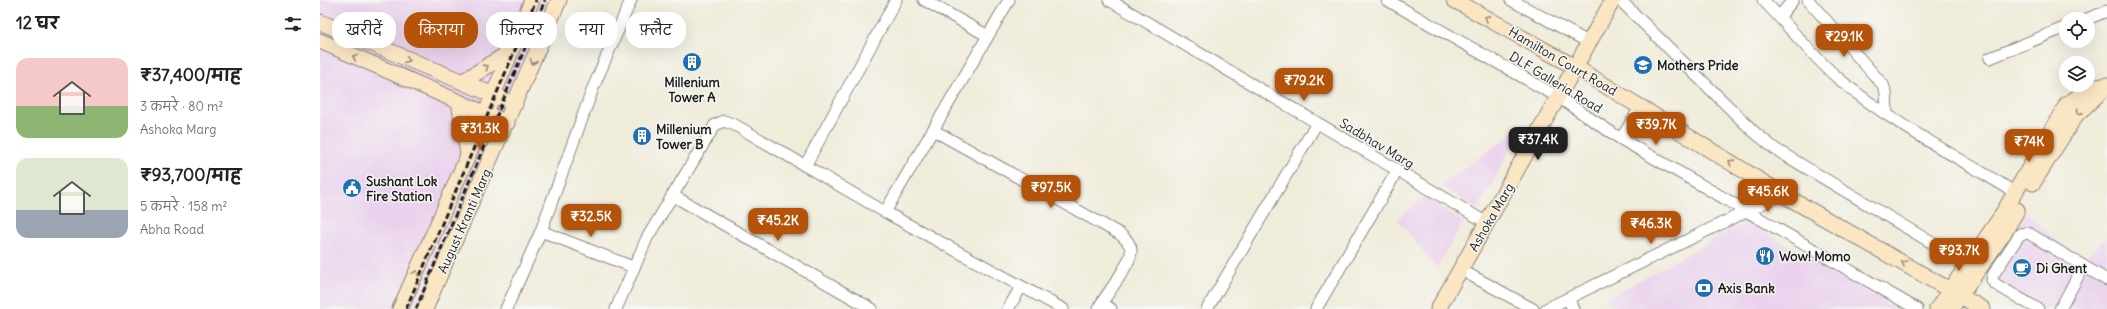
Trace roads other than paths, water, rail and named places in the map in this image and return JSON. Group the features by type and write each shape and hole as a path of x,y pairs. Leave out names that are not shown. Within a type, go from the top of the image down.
{"main road":[{"name":"August Kranti Marg","path":"400,309 468,154 532,0"},
{"name":"August Kranti Marg","path":"425,309 559,0"},
{"name":"Hamilton Court Road","path":"1454,0 1575,67 1641,106 1782,194 1983,309"},
{"name":"Ashoka Marg","path":"1438,309 1575,67 1590,44 1613,0"},
{"path":"320,22 515,104"},
{"path":"320,41 506,123"},
{"path":"462,82 510,52"},
{"path":"1951,309 1954,292 1969,265 2016,193 2067,104 2092,88 2107,85"},
{"path":"1937,309 2011,235 2028,190 2076,115 2107,85"},
{"path":"459,102 468,154"}],"street":[{"path":"506,309 541,231 593,88 631,0"},
{"path":"805,166 896,0"},
{"path":"924,0 988,36"},
{"path":"885,212 1009,0"},
{"name":"Sadbhav Marg","path":"1109,0 1487,223"},
{"name":"DLF Galleria Road","path":"1387,0 1558,97 1621,139 1917,309"},
{"path":"1512,0 1590,44"},
{"path":"1620,0 1753,131 1775,149 1969,265"},
{"path":"1763,0 1808,49 1840,79 1887,113 2016,193"},
{"path":"1779,17 1793,0"},
{"path":"1808,0 1883,85 1886,93 1887,113"},
{"path":"2095,16 2107,11"},
{"path":"1990,58 2059,30"},
{"path":"1621,139 1641,106"},
{"path":"616,309 633,267 647,238 715,125 724,121 735,125 885,212 1063,309"},
{"path":"1207,309 1317,123"},
{"path":"933,130 1120,234 1128,241 1131,251 1128,261 1100,306 1112,309"},
{"path":"1316,309 1397,171"},
{"path":"1546,309 1782,194"},
{"path":"672,195 872,309"},
{"path":"541,231 633,267"},
{"path":"2038,309 1995,284 1992,280 2011,235 2028,233 2107,280"},
{"path":"2060,309 2083,266"},
{"path":"1461,270 1534,309"},
{"path":"1008,309 1021,287"},
{"path":"1568,298 1573,309"}],"railway":[{"path":"406,309 536,0"},
{"path":"416,309 545,0"}],"place":[{"name":"Millenium Tower A","path":"692,62"},
{"name":"Mothers Pride","path":"1643,65"},
{"name":"Millenium Tower B","path":"642,136"},
{"name":"Sushant Lok Fire Station","path":"352,188"},
{"name":"Wow! Momo","path":"1765,256"},
{"name":"Di Ghent","path":"2022,268"},
{"name":"Axis Bank","path":"1704,288"}]}
